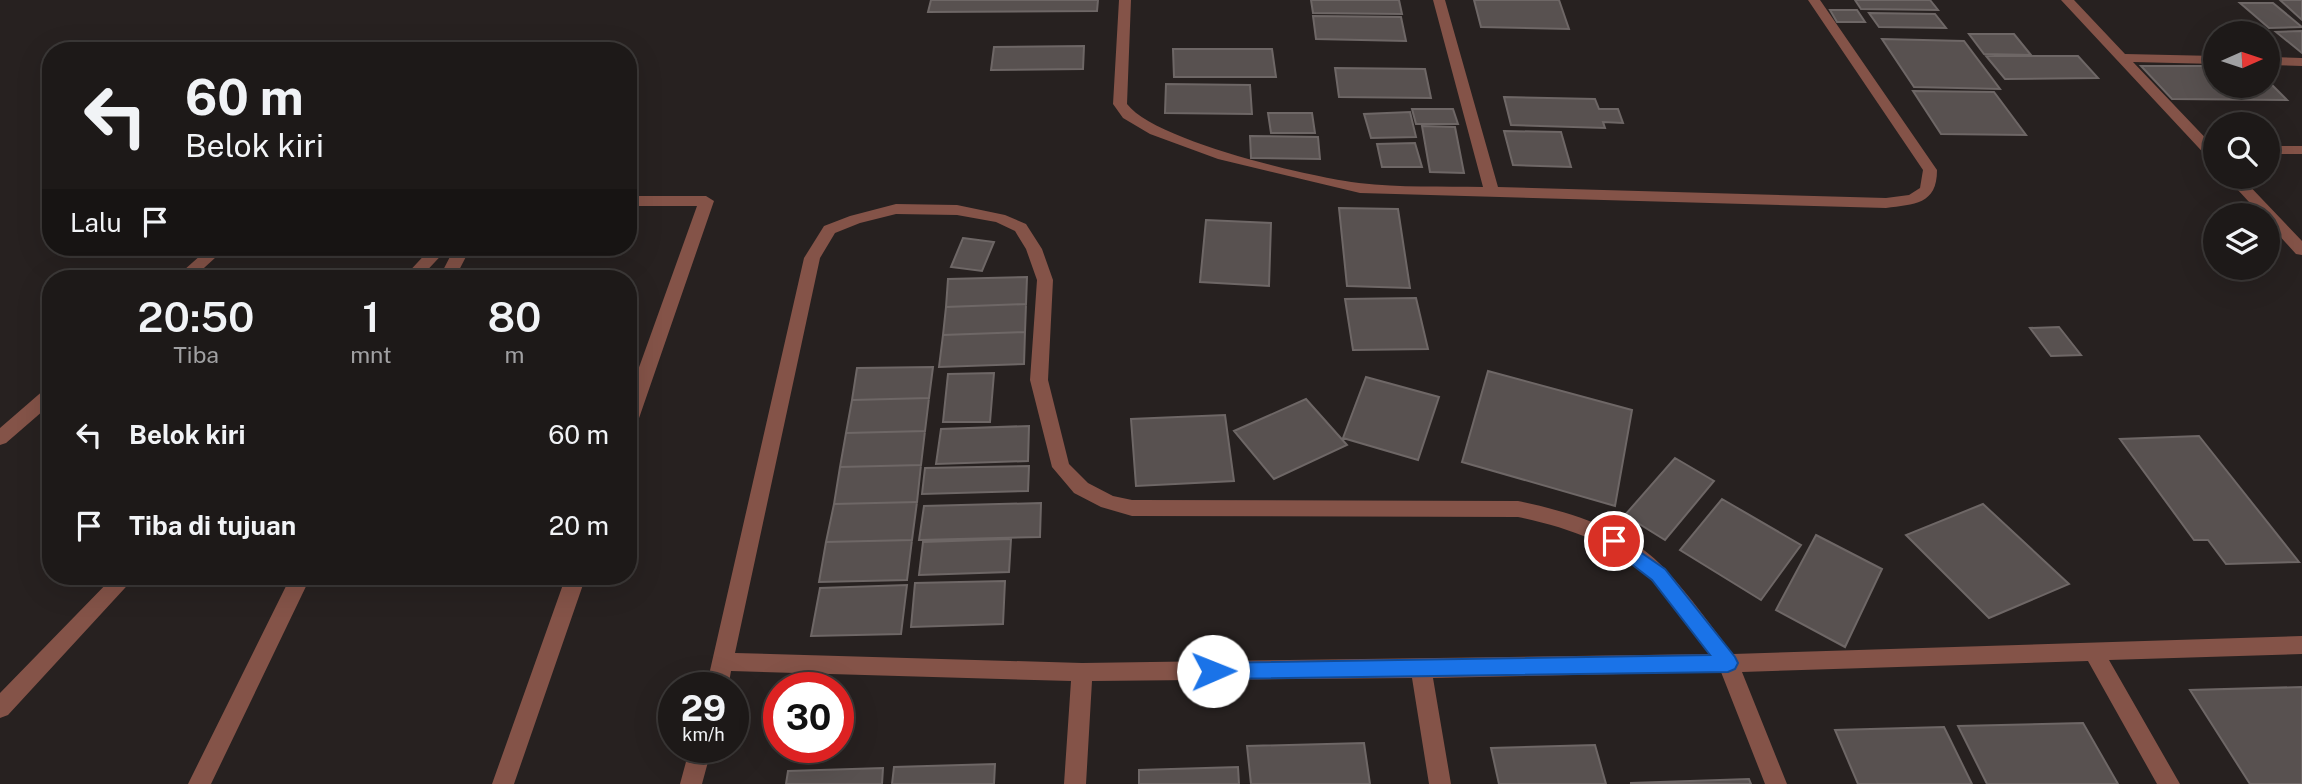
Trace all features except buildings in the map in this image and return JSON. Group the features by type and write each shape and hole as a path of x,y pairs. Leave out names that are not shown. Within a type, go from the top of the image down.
{"street":[{"path":"1125,0 1120,103 1128,115 1155,131 1223,156 1321,181 1360,188 1886,203 1919,197 1927,190 1930,170 1814,0"},
{"path":"1438,0 1492,192"},
{"path":"2067,0 2203,142"},
{"path":"2122,58 2203,60"},
{"path":"2280,61 2302,62"},
{"path":"2280,150 2302,150"},
{"path":"2244,189 2302,250"},
{"path":"637,201 706,201 637,399"},
{"path":"721,672 812,258 830,230 855,219 896,208 957,210 1000,218 1021,228 1034,249 1045,280 1039,380 1061,467 1081,488 1108,502 1132,508 1518,509 1561,517 1614,541 1658,574 1728,663 1776,784"},
{"path":"192,270 209,256"},
{"path":"419,270 432,256"},
{"path":"0,438 42,402"},
{"path":"0,708 117,585"},
{"path":"199,784 297,585"},
{"path":"503,784 573,585"},
{"path":"724,662 1082,672 1421,669 1728,663 2302,645"},
{"path":"2093,651 2169,784"},
{"path":"1421,669 1440,784"},
{"path":"1076,784 1082,672"},
{"path":"691,784 697,763"}],"route":[{"path":"1213,671 1728,663 1658,574 1614,541"}]}
